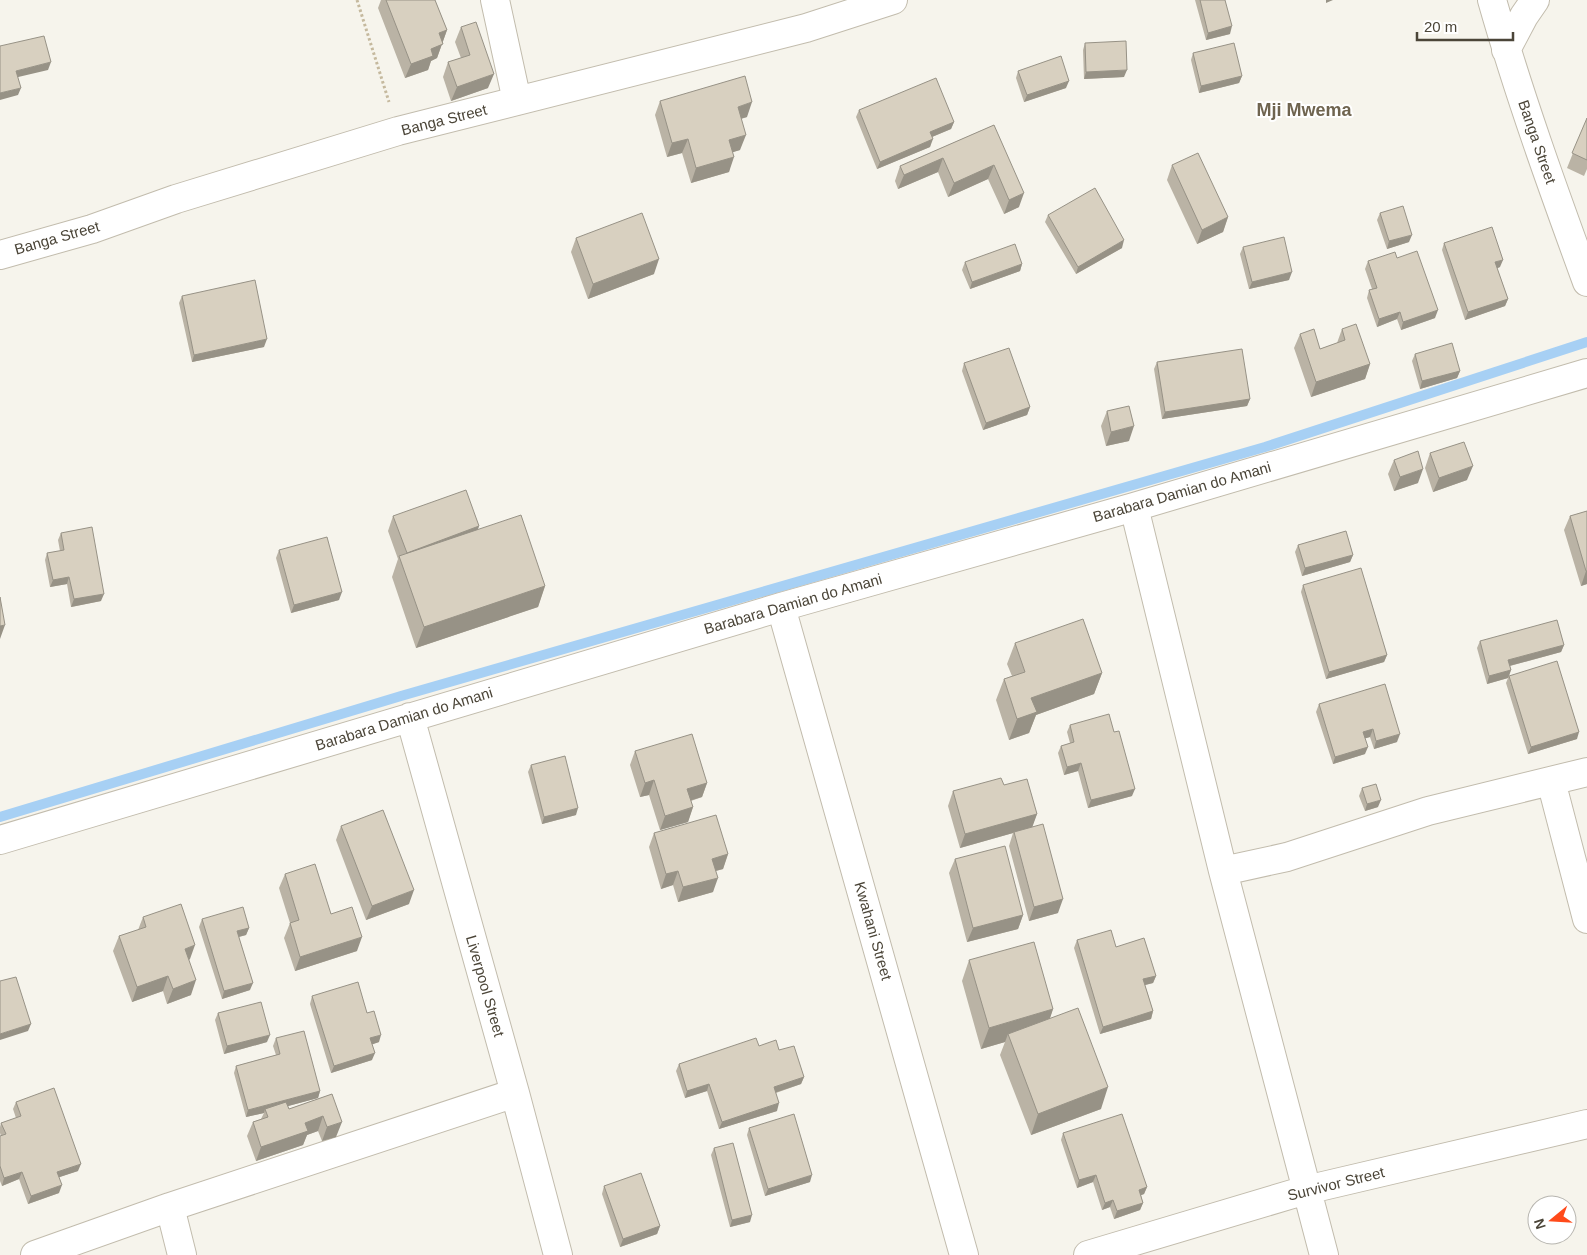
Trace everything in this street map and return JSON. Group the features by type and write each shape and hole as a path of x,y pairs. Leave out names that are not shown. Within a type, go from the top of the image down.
{"street":[{"path":"495,0 517,101"},
{"name":"Banga Street","path":"0,255 92,229 176,199 398,131 806,28 893,0"},
{"name":"Banga Street","path":"1492,0 1506,50 1561,213 1587,282"},
{"path":"1506,50 1535,0"},
{"name":"Barabara Damian do Amani","path":"0,840 781,607 1134,507 1587,373"},
{"path":"1134,507 1223,871 1324,1255"},
{"name":"Kwahani Street","path":"781,607 964,1255"},
{"name":"Liverpool Street","path":"410,717 558,1255"},
{"path":"1223,871 1287,857 1428,811 1587,772"},
{"path":"1551,781 1587,919"},
{"path":"35,1255 170,1207 514,1093"},
{"name":"Survivor Street","path":"1088,1255 1306,1190 1587,1124"},
{"path":"170,1207 182,1255"}],"path":[{"path":"358,0 398,131"}],"building":[{"path":"386,0 435,0 447,30 439,33 443,44 431,49 433,56 411,64"},
{"path":"1200,0 1225,0 1232,26 1208,33"},
{"path":"476,22 494,74 457,87 448,62 470,55 461,27"},
{"path":"44,36 51,62 16,71 21,88 0,93 0,46"},
{"path":"1126,41 1127,70 1086,72 1085,43"},
{"path":"1234,43 1242,76 1201,86 1193,53"},
{"path":"1061,56 1069,81 1027,95 1018,71"},
{"path":"745,76 752,102 738,107 746,135 729,140 734,157 696,168 688,139 672,143 660,101"},
{"path":"936,78 954,122 930,132 933,139 880,162 859,110"},
{"path":"1587,118 1587,160 1572,153"},
{"path":"994,125 1024,193 1009,200 994,165 954,183 943,158 904,175 900,166"},
{"path":"1198,153 1228,217 1202,230 1172,165"},
{"path":"1095,188 1124,240 1078,267 1048,215"},
{"path":"1403,206 1412,235 1389,241 1380,213"},
{"path":"642,213 659,259 593,284 576,238"},
{"path":"1492,227 1503,260 1495,262 1508,299 1468,312 1444,243"},
{"path":"1284,237 1292,272 1252,282 1243,247"},
{"path":"1015,244 1022,264 972,282 965,262"},
{"path":"1417,251 1438,310 1403,322 1400,312 1379,319 1369,290 1377,288 1368,261 1395,252 1397,258"},
{"path":"255,280 267,339 194,355 182,296"},
{"path":"1356,324 1370,364 1316,382 1300,334 1314,329 1320,349 1345,340 1342,329"},
{"path":"1452,343 1460,371 1422,381 1415,354"},
{"path":"1009,348 1030,407 986,423 964,363"},
{"path":"1242,349 1250,399 1165,412 1157,362"},
{"path":"1129,406 1134,426 1111,432 1107,411"},
{"path":"1464,442 1473,466 1439,478 1430,453"},
{"path":"1418,451 1423,469 1400,477 1394,460"},
{"path":"466,490 479,526 407,553 393,516"},
{"path":"1587,511 1587,571 1586,571 1570,516"},
{"path":"521,515 545,586 424,627 399,556"},
{"path":"92,527 104,594 74,599 69,577 53,580 47,553 64,550 61,533"},
{"path":"1346,531 1353,555 1305,568 1298,545"},
{"path":"327,537 342,592 294,605 279,550"},
{"path":"1361,568 1387,655 1329,672 1303,585"},
{"path":"0,597 5,625 0,626"},
{"path":"1083,619 1102,673 1031,698 1037,712 1017,719 1004,679 1025,672 1015,643"},
{"path":"1557,620 1564,645 1508,660 1511,670 1489,676 1480,641"},
{"path":"1557,661 1579,732 1531,747 1509,676"},
{"path":"1385,684 1400,734 1376,741 1373,729 1363,732 1368,747 1335,757 1319,704"},
{"path":"1109,714 1114,732 1119,731 1135,789 1091,800 1081,763 1067,767 1061,746 1074,742 1070,725"},
{"path":"692,734 707,783 687,789 693,807 665,816 654,780 645,783 635,751"},
{"path":"565,756 578,808 544,817 531,765"},
{"path":"1001,778 1004,785 1027,779 1037,814 965,834 953,791"},
{"path":"1376,784 1381,800 1367,804 1362,788"},
{"path":"383,810 414,890 372,906 341,826"},
{"path":"716,815 728,854 712,859 718,878 683,887 678,871 666,874 654,833"},
{"path":"1043,824 1063,899 1034,907 1014,832"},
{"path":"1005,846 1023,915 973,928 955,859"},
{"path":"315,864 331,914 352,907 362,937 300,957 290,923 299,920 285,874"},
{"path":"181,904 195,945 185,949 196,980 173,989 168,976 137,987 119,936 146,927 143,917"},
{"path":"243,907 249,928 237,931 253,983 224,991 202,919"},
{"path":"1111,930 1116,947 1144,938 1156,976 1143,979 1153,1011 1103,1027 1077,940"},
{"path":"1034,942 1053,1009 989,1028 969,960"},
{"path":"16,977 31,1024 0,1034 0,981"},
{"path":"358,982 367,1013 374,1011 381,1035 370,1038 375,1053 334,1066 312,996"},
{"path":"261,1002 270,1035 227,1046 218,1013"},
{"path":"1078,1008 1108,1087 1038,1114 1008,1034"},
{"path":"304,1031 320,1091 248,1110 236,1066 280,1054 276,1038"},
{"path":"756,1038 759,1046 776,1040 779,1050 794,1046 804,1077 774,1087 779,1103 722,1122 709,1084 687,1091 679,1064"},
{"path":"54,1088 81,1164 57,1172 62,1185 31,1196 22,1172 4,1178 0,1166 0,1136 6,1134 1,1123 21,1116 16,1102"},
{"path":"332,1094 342,1122 327,1127 323,1116 305,1123 308,1131 261,1147 253,1122 268,1117 265,1109 286,1102 289,1109"},
{"path":"794,1114 812,1175 768,1189 749,1128"},
{"path":"1122,1114 1147,1187 1139,1190 1143,1203 1117,1211 1113,1200 1105,1203 1096,1175 1079,1180 1063,1133"},
{"path":"733,1143 752,1215 732,1220 714,1148"},
{"path":"641,1173 660,1226 623,1239 604,1186"}],"waterway":[{"path":"0,817 401,696 1265,447 1587,342"}],"district":[{"name":"Mji Mwema","path":"1304,110"}]}
